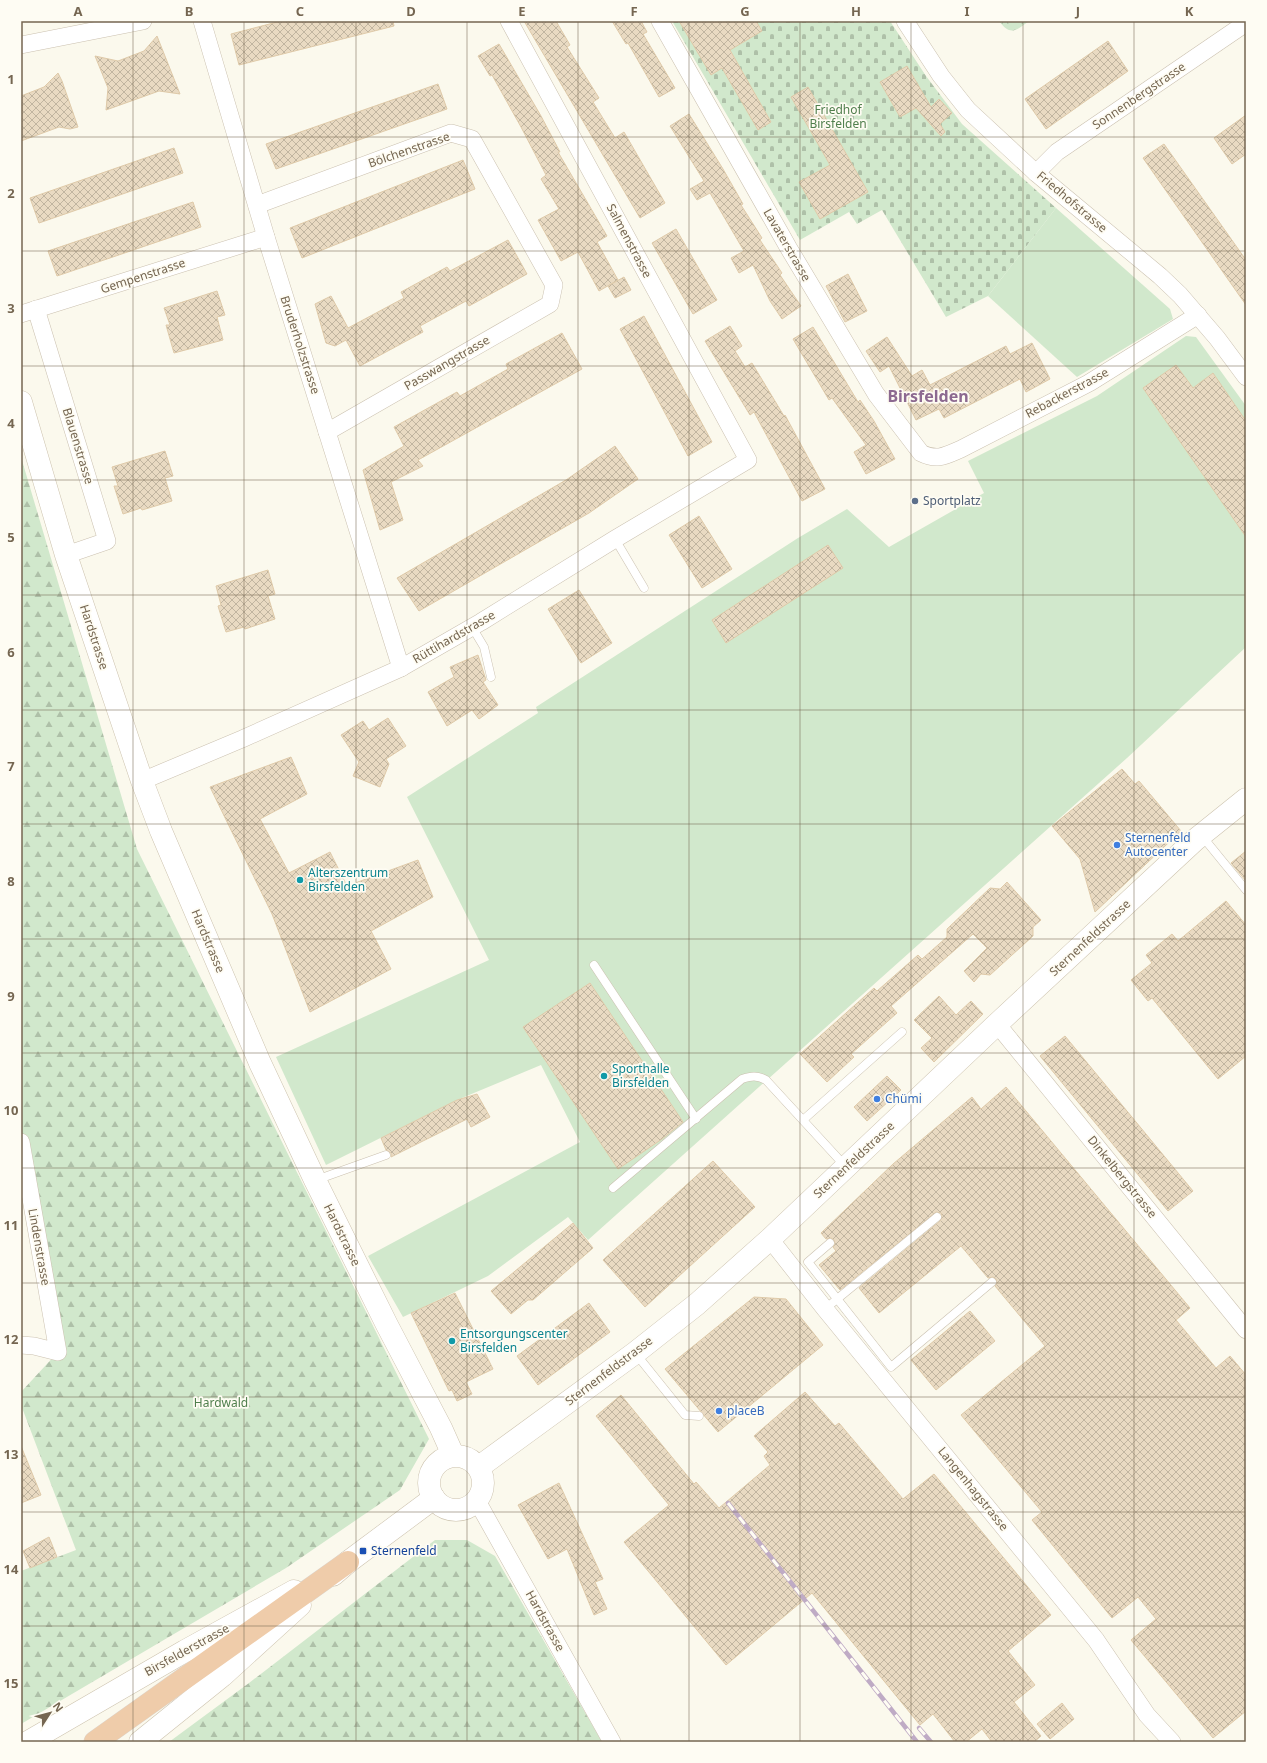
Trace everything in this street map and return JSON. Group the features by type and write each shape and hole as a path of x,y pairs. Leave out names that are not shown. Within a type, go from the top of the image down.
{"highway":[{"path":"95,1742 348,1562"}],"street":[{"path":"21,45 142,21"},
{"name":"Bruderholzstrasse","path":"202,21 266,237 401,668"},
{"name":"Salmenstrasse","path":"509,21 748,460"},
{"name":"Lavaterstrasse","path":"660,21 788,247 876,394 914,446 921,453 929,457"},
{"name":"Friedhofstrasse","path":"905,21 941,76 968,110 1036,173 1160,276 1198,315 1245,372"},
{"name":"Sonnenbergstrasse","path":"1036,173 1057,152 1246,23"},
{"name":"Bölchenstrasse","path":"257,205 451,133 472,139 554,284"},
{"name":"Gempenstrasse","path":"28,312 266,237"},
{"name":"Passwangstrasse","path":"327,432 550,304 554,284"},
{"name":"Blauenstrasse","path":"28,312 107,541 66,555"},
{"name":"Rebackerstrasse","path":"929,457 939,458 961,449 1089,383 1198,315"},
{"name":"Hardstrasse","path":"21,402 66,555 142,781 161,831 260,1063 315,1180 387,1325 442,1428 453,1455"},
{"name":"Rüttihardstrasse","path":"142,781 242,740 401,668 472,627 615,539 748,460"},
{"name":"Sternenfeldstrasse","path":"479,1467 635,1353 697,1304 770,1239 997,1024 1201,835 1246,799"},
{"name":"Dinkelbergstrasse","path":"997,1024 1246,1330"},
{"name":"Lindenstrasse","path":"21,1142 58,1352 34,1346 21,1345"},
{"name":"Langenhagstrasse","path":"770,1239 831,1304 1096,1640 1147,1715 1172,1742"},
{"path":"453,1455 468,1458 479,1467 482,1474 483,1488 476,1501 471,1506 458,1510 444,1507 434,1498 429,1483 433,1468 438,1462 453,1455"},
{"name":"Birsfelderstrasse","path":"140,1742 222,1676 348,1562 434,1498"},
{"name":"Hardstrasse","path":"476,1501 612,1742"},
{"name":"Birsfelderstrasse","path":"28,1742 185,1651 348,1562"}],"lane":[{"path":"615,539 644,588"},
{"path":"472,627 484,647 490,677"},
{"path":"1201,835 1246,890"},
{"path":"594,965 696,1119"},
{"path":"803,1120 902,1032"},
{"path":"613,1188 742,1080 751,1076 761,1077 766,1080 846,1167"},
{"path":"315,1180 386,1155"},
{"path":"831,1304 937,1217"},
{"path":"830,1243 808,1262 831,1304 891,1367 992,1282"},
{"path":"635,1353 685,1415 699,1416"}],"green space":[{"name":"Friedhof Birsfelden","path":"672,21 890,21 926,76 962,124 1056,208 988,296 946,317 882,210 857,224 849,212 800,240"},
{"path":"999,21 1029,21 1017,29 1010,30 1006,29"},
{"path":"1056,208 1170,309 1173,319 1077,377 988,296"},
{"path":"1186,336 1196,337 1246,406 1246,647 1127,758 588,1240 568,1217 488,1276 403,1317 368,1256 580,1142 541,1065 457,1100 326,1165 276,1057 489,960 407,797 538,713 536,707 798,538 847,509 889,547 984,493 968,461 1097,396"},
{"name":"Hardwald","path":"21,457 137,849 429,1439 400,1490 286,1568 21,1724 21,1571 76,1550 21,1405 21,1392 58,1352 21,1142"},
{"path":"435,1540 467,1540 495,1556 602,1742 169,1742 249,1683"}],"building":[{"path":"281,21 393,21 394,26 239,65 231,34"},
{"path":"524,21 556,21 570,45 567,47 599,98 593,102 615,138 624,132 665,203 640,218"},
{"path":"612,21 641,21 647,32 643,34 675,88 659,97 628,43 626,44"},
{"path":"679,21 756,21 762,31 730,50 771,122 758,130 722,68 711,75"},
{"path":"157,36 180,94 159,91 106,110 108,88 95,56 118,61 144,51"},
{"path":"1108,41 1128,71 1046,129 1025,99"},
{"path":"499,44 541,116 560,152 558,152 607,236 597,242 618,280 599,291 578,252 561,261 538,220 559,209 541,179 546,175 521,127 492,75 490,76 478,56"},
{"path":"907,66 931,107 939,99 952,113 940,124 945,132 941,136 916,108 900,117 880,82"},
{"path":"58,73 78,127 70,129 59,127 21,141 21,96 44,87"},
{"path":"438,84 447,109 276,169 266,144"},
{"path":"808,87 868,192 820,219 799,182 830,165 791,97"},
{"path":"689,114 743,204 741,205 762,238 760,240 782,273 780,275 801,306 782,319 770,301 753,265 739,273 731,258 744,251 710,193 697,200 690,189 704,181 670,126"},
{"path":"1246,115 1246,154 1232,164 1214,138"},
{"path":"1164,144 1246,260 1246,305 1143,158"},
{"path":"174,148 183,173 39,223 30,198"},
{"path":"463,160 475,189 302,258 290,228"},
{"path":"193,202 201,227 57,276 48,251"},
{"path":"676,229 717,300 693,314 652,243"},
{"path":"508,240 527,274 469,306 466,301 420,326 423,332 360,366 346,340 335,346 326,343 315,304 331,296 348,328 404,298 401,292 447,267 450,271"},
{"path":"848,274 867,311 845,322 826,286"},
{"path":"624,277 631,290 615,298 608,286"},
{"path":"217,291 225,315 217,317 223,340 174,353 166,325 170,325 164,308"},
{"path":"644,316 712,442 688,456 620,329"},
{"path":"730,326 742,346 735,351 745,367 752,363 784,416 785,415 825,489 802,501 754,412 750,415 705,341"},
{"path":"813,327 858,402 860,400 874,421 895,459 866,474 854,452 866,445 832,398 829,400 793,339"},
{"path":"562,333 582,369 418,460 423,466 391,482 403,520 380,530 363,470 404,446 394,427 457,392 460,396 508,369 506,364"},
{"path":"887,337 912,376 922,370 930,385 1006,346 1010,354 1032,343 1050,379 1026,392 1020,379 944,418 939,409 916,420 889,366 880,372 866,351"},
{"path":"1176,365 1193,388 1213,373 1246,421 1246,537 1143,388"},
{"path":"615,446 638,479 589,513 419,611 397,578 566,480"},
{"path":"165,451 173,476 165,478 172,501 123,514 114,486 118,486 112,467"},
{"path":"699,516 732,569 702,588 669,535"},
{"path":"828,545 843,568 726,643 712,620"},
{"path":"268,570 275,594 268,596 275,619 245,629 244,627 226,632 218,606 221,605 216,586"},
{"path":"579,590 612,643 581,663 548,609"},
{"path":"478,655 486,680 483,682 498,705 479,719 472,710 447,726 428,692 454,677 450,667"},
{"path":"388,718 406,746 386,759 389,764 380,787 353,776 359,762 341,735 363,721 369,730"},
{"name":"Alterszentrum Birsfelden","path":"291,757 307,794 260,819 289,873 330,852 347,886 418,860 433,897 371,931 391,969 310,1012 272,914 210,787"},
{"name":"Sternenfeld Autocenter","path":"1122,769 1135,784 1139,781 1181,831 1095,912 1080,859 1052,826"},
{"path":"1246,851 1246,881 1231,863"},
{"path":"1007,882 1041,920 1033,927 1033,936 990,975 981,974 974,982 964,971 987,948 973,934 891,1006 897,1013 851,1054 854,1057 827,1082 800,1054 874,988 877,991 918,955 922,959 947,937 947,929 990,888 1000,889"},
{"path":"1226,901 1246,925 1246,1056 1218,1079 1152,998 1148,1001 1131,980 1152,963 1146,955 1172,934 1178,941"},
{"name":"Sporthalle Birsfelden","path":"590,983 683,1122 662,1139 618,1169 523,1027"},
{"path":"939,996 956,1015 971,1001 983,1014 934,1062 921,1048 932,1038 914,1020"},
{"path":"1065,1036 1193,1191 1168,1211 1040,1056"},
{"name":"Chümi","path":"887,1076 901,1090 867,1121 854,1107"},
{"path":"1006,1087 1190,1308 1176,1320 1216,1368 1230,1356 1246,1375 1246,1711 1213,1738 1131,1640 1156,1619 1138,1597 1112,1618 1032,1520 1042,1512 961,1415 1045,1346 995,1286 997,1283 996,1279 993,1277 988,1278 961,1246 879,1313 859,1288 940,1221 942,1216 941,1213 936,1212 840,1290 819,1265 836,1251 833,1247 835,1244 834,1240 831,1238 826,1239 821,1233 893,1164 972,1097 981,1109"},
{"path":"477,1094 490,1117 471,1127 467,1119 391,1157 391,1153 386,1150 381,1138 457,1100"},
{"path":"713,1161 755,1207 645,1307 603,1260"},
{"path":"573,1223 593,1248 533,1300 528,1300 511,1314 491,1291"},
{"name":"Entsorgungscenter Birsfelden","path":"455,1293 493,1369 466,1382 472,1394 457,1401 452,1390 449,1391 411,1313"},
{"path":"754,1297 786,1299 823,1345 718,1432 665,1369"},
{"path":"589,1303 610,1332 538,1385 517,1356"},
{"path":"970,1311 995,1341 936,1390 911,1360"},
{"path":"805,1392 835,1426 839,1423 903,1499 934,1474 1051,1615 1008,1651 1035,1685 1014,1702 1041,1736 1034,1742 992,1742 982,1729 966,1742 955,1742 933,1714 920,1725 812,1593 726,1665 624,1542 669,1505 596,1416 621,1395 694,1484 696,1482 719,1508 770,1465 764,1456 768,1452 754,1436"},
{"path":"21,1446 41,1495 21,1503"},
{"path":"559,1483 603,1579 595,1582 607,1609 594,1615 567,1549 548,1559 518,1505"},
{"path":"49,1537 57,1557 30,1568 23,1551"},
{"path":"1062,1703 1074,1719 1050,1739 1037,1724"}],"railway":[{"path":"728,1503 917,1742"},
{"path":"919,1728 931,1742"}],"place":[{"name":"Sportplatz","path":"915,501"},
{"name":"Sternenfeld Autocenter","path":"1117,845"},
{"name":"Alterszentrum Birsfelden","path":"300,880"},
{"name":"Sporthalle Birsfelden","path":"604,1076"},
{"name":"Chümi","path":"877,1099"},
{"name":"Entsorgungscenter Birsfelden","path":"452,1341"},
{"name":"placeB","path":"719,1411"},
{"name":"Sternenfeld","path":"363,1551"}],"district":[{"name":"Birsfelden","path":"928,396"}]}
